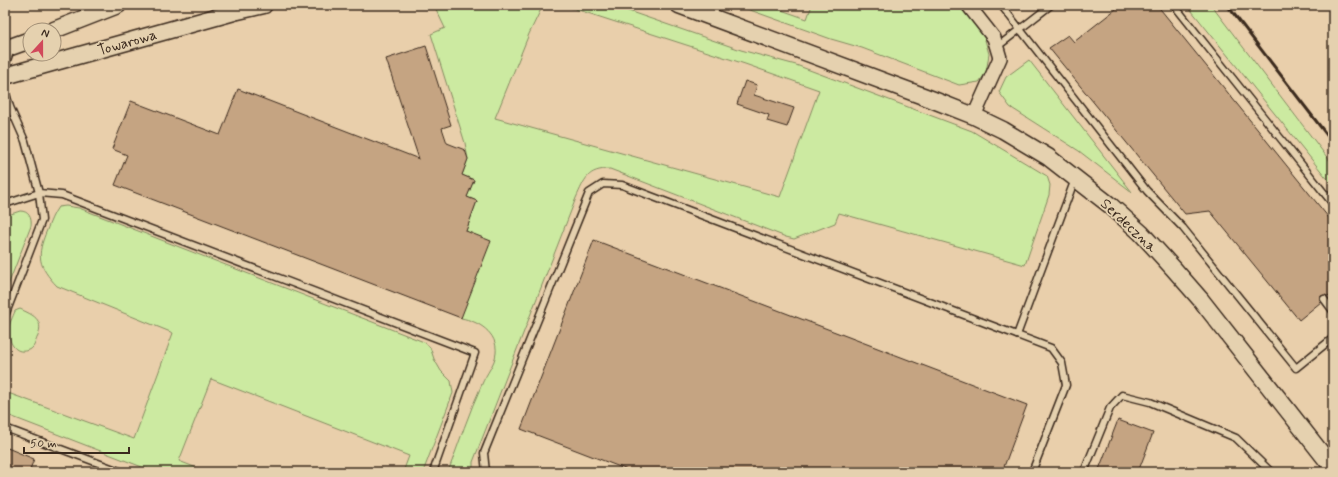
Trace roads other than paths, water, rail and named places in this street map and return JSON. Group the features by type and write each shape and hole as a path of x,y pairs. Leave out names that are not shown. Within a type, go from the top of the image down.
{"street":[{"path":"62,27 118,5"},
{"name":"Towarowa","path":"5,76 241,8 264,5"},
{"name":"Serdeczna","path":"679,5 974,116 1003,130 1048,157 1111,206 1141,233 1201,300 1333,468"},
{"path":"968,5 994,38 1000,58 974,116"},
{"path":"8,48 22,43"}],"lane":[{"path":"1001,5 1147,191 1183,228 1296,368 1333,338"},
{"path":"997,47 1052,5"},
{"path":"1174,5 1333,204"},
{"path":"5,66 8,48"},
{"path":"5,90 10,107 26,141 38,193 42,220 5,316"},
{"path":"1017,335 1076,178"},
{"path":"486,472 484,453 589,193 603,184 622,185 1051,348 1062,363 1066,385 1032,472"},
{"path":"5,204 38,193 62,195 475,353 434,472"},
{"path":"1324,299 1333,310"},
{"path":"1084,472 1110,408 1122,395 1150,402 1236,438 1271,472"},
{"path":"5,428 122,472"}],"railway":[{"path":"1227,5 1333,143"}]}
